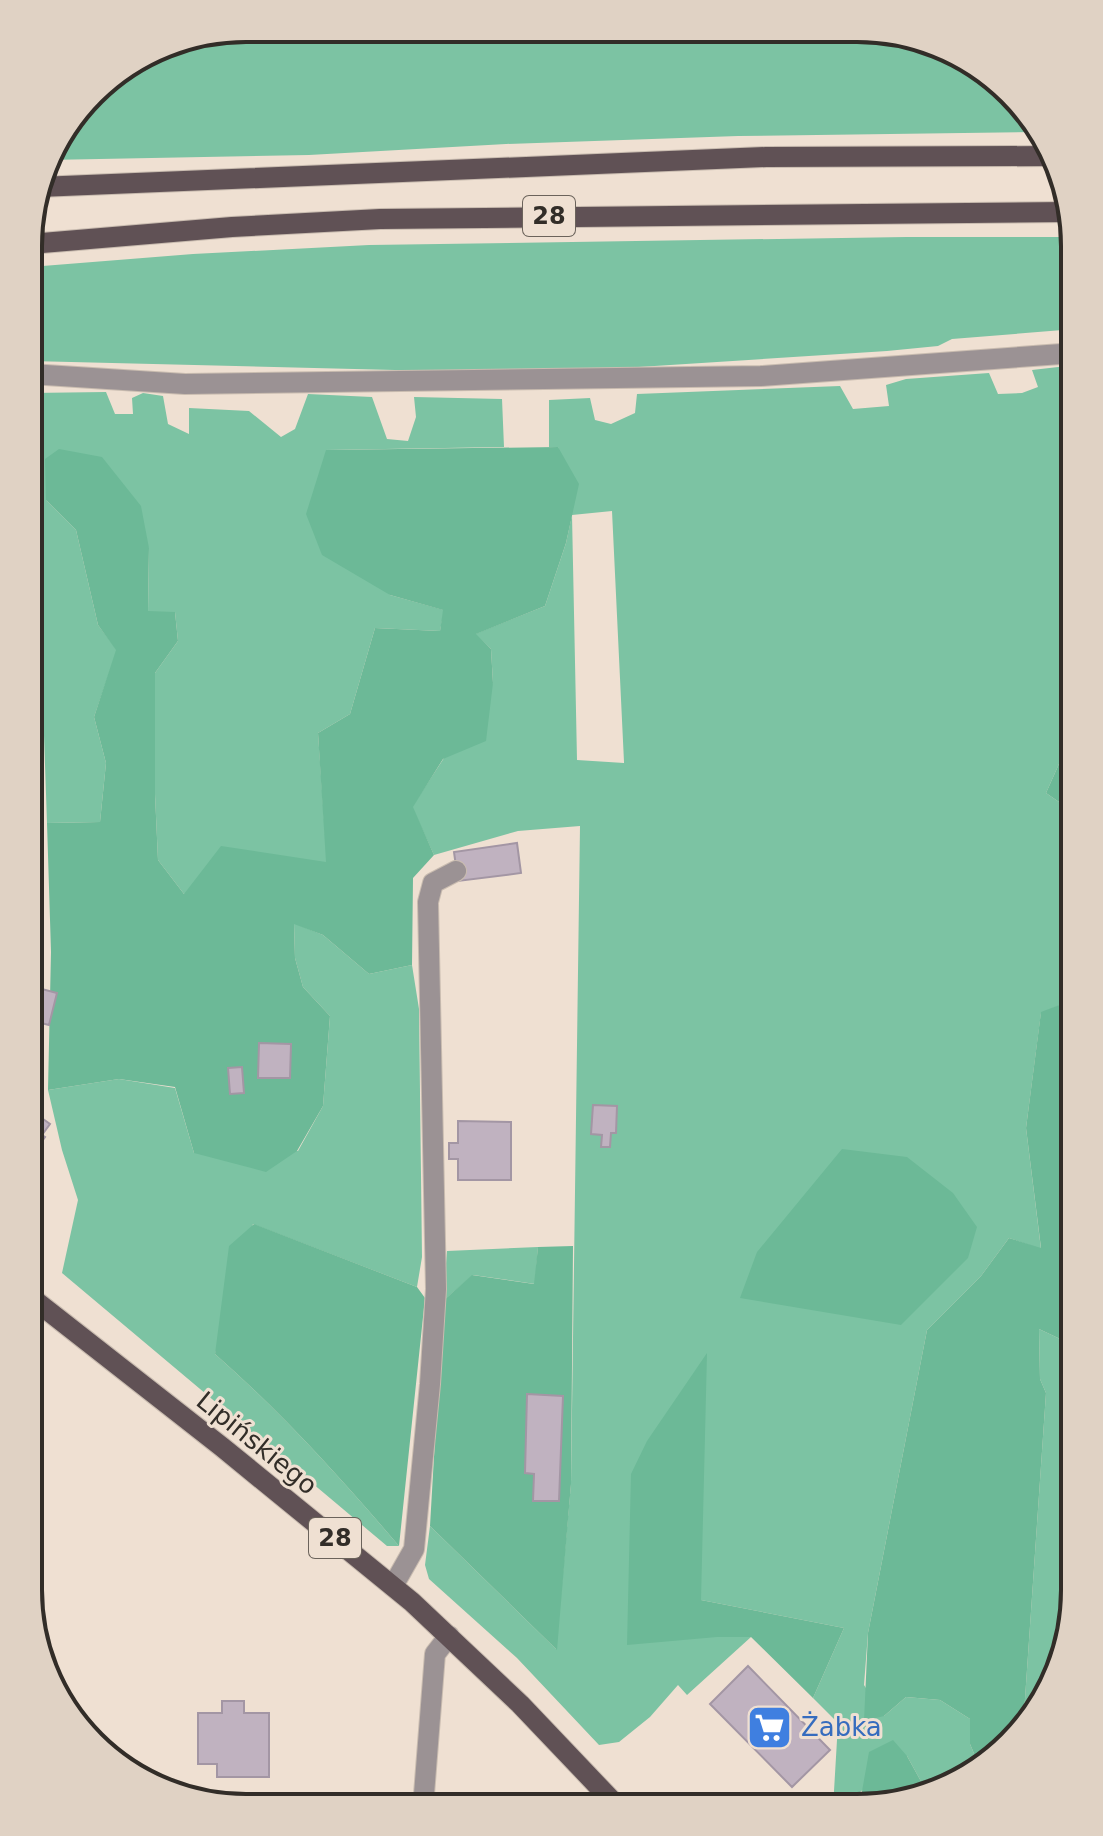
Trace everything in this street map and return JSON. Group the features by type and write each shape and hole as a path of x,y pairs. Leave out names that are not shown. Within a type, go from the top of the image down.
{"main road":[{"name":"28","path":"51,187 766,157 1040,156"},
{"name":"28","path":"42,243 232,227 380,219 1058,212"},
{"name":"Lipińskiego","path":"42,1306 393,1586 520,1704 606,1794"}],"street":[{"path":"42,375 185,384 761,376 1061,354"},
{"path":"393,1586 414,1549 436,1289 428,902 433,883 456,871"},
{"path":"424,1794 435,1654 449,1636"}],"green space":[{"path":"246,42 884,44 910,49 959,69 1001,102 1026,132 738,136 309,155 62,160 69,144 93,111 111,93 144,69 193,49"},
{"path":"1060,237 1061,330 952,339 938,346 887,351 592,370 475,372 42,361 42,266 369,245"},
{"path":"1061,367 1061,759 1046,793 1061,803 1061,1005 1041,1013 1026,1128 1041,1249 1009,1238 981,1276 927,1330 868,1633 864,1685 884,1716 906,1697 940,1700 970,1719 970,1744 975,1756 959,1767 922,1783 907,1756 860,1794 834,1794 838,1723 813,1698 844,1628 701,1600 631,1475 717,1637 751,1637 687,1695 678,1685 650,1717 619,1742 599,1745 517,1658 429,1579 425,1565 430,1526 556,1649 571,1484 580,826 518,831 434,855 412,807 493,683 491,649 475,634 545,606 572,515 558,447 549,447 549,400 590,398 595,420 611,424 635,413 637,394 840,386 853,409 889,406 886,385 906,379 989,373 998,394 1022,393 1038,387 1032,370","holes":["612,511 624,762 624,763 577,760 572,515"]},
{"path":"106,392 115,414 133,414 132,398 143,393 163,396 168,424 189,434 189,408 249,411 281,437 295,429 308,394 372,397 387,439 408,441 416,417 414,397 502,399 504,447 326,450 390,595 444,610 440,631 375,628 350,714 318,733 327,863 184,894 158,860 155,794 155,673 178,641 175,612 148,612 149,548 46,500 76,530 98,625 117,650 94,717 106,763 100,822 47,823 42,695 42,393"},
{"path":"558,447 579,484 566,543 545,606 476,634 491,649 493,683 486,741 443,759 413,807 434,855 413,878 412,965 369,974 323,935 294,924 295,958 303,987 330,1016 323,1106 297,1151 266,1172 194,1153 175,1087 119,1079 48,1090 51,952 47,823 100,822 106,763 94,717 116,650 98,625 76,530 46,500 45,459 59,449 102,457 141,506 149,548 148,611 175,612 178,641 155,673 155,794 158,860 184,894 221,846 326,862 318,733 350,714 375,628 440,631 443,610 390,595 322,555 306,514 326,450"},
{"path":"1061,759 1061,803 1046,793"},
{"path":"294,923 323,935 369,974 412,965 419,1009 422,1257 417,1287 253,1224 215,1354 310,1447 399,1546 387,1546 62,1273 78,1200 48,1090 119,1079 175,1088 194,1153 298,1151 323,1106 330,1016 303,987 295,958"},
{"path":"1061,1004 1061,1339 1039,1329 1040,1379 1046,1393 1024,1706 1001,1734 975,1756 970,1744 970,1719 940,1700 906,1697 884,1716 864,1721 868,1633 927,1330 981,1276 1009,1238 1041,1248 1026,1128 1041,1012"},
{"path":"842,1149 907,1157 953,1193 977,1227 968,1258 901,1325 740,1298 757,1252"},
{"path":"254,1224 417,1287 425,1298 399,1546 264,1399 215,1354 229,1246"},
{"path":"573,1246 571,1484 557,1650 430,1526 443,1301 472,1275 534,1284 538,1247"},
{"path":"538,1247 535,1284 473,1275 443,1301 447,1251"},
{"path":"1039,1329 1061,1339 1061,1604 1050,1656 1024,1706 1046,1393 1040,1379"},
{"path":"707,1353 701,1600 844,1628 813,1698 751,1637 627,1645 631,1474 647,1441"},
{"path":"893,1740 907,1756 922,1783 897,1790 862,1794 869,1752"}],"building":[{"path":"517,843 521,873 458,881 454,852"},
{"path":"42,989 57,993 49,1025 42,1023"},
{"path":"259,1043 291,1044 290,1078 258,1078"},
{"path":"242,1067 244,1093 230,1094 228,1068"},
{"path":"593,1105 617,1106 616,1133 611,1133 610,1147 601,1147 602,1135 591,1134"},
{"path":"42,1118 50,1124 42,1135"},
{"path":"458,1121 511,1122 511,1180 458,1180 458,1159 449,1159 449,1143 458,1143"},
{"path":"527,1394 563,1396 559,1501 533,1501 534,1474 525,1473"},
{"name":"Żabka","path":"748,1666 830,1750 792,1787 710,1704"},
{"path":"222,1701 244,1701 244,1713 269,1713 269,1777 217,1777 217,1764 198,1764 198,1713 222,1713"}],"place":[{"name":"Żabka","path":"770,1727"}]}
